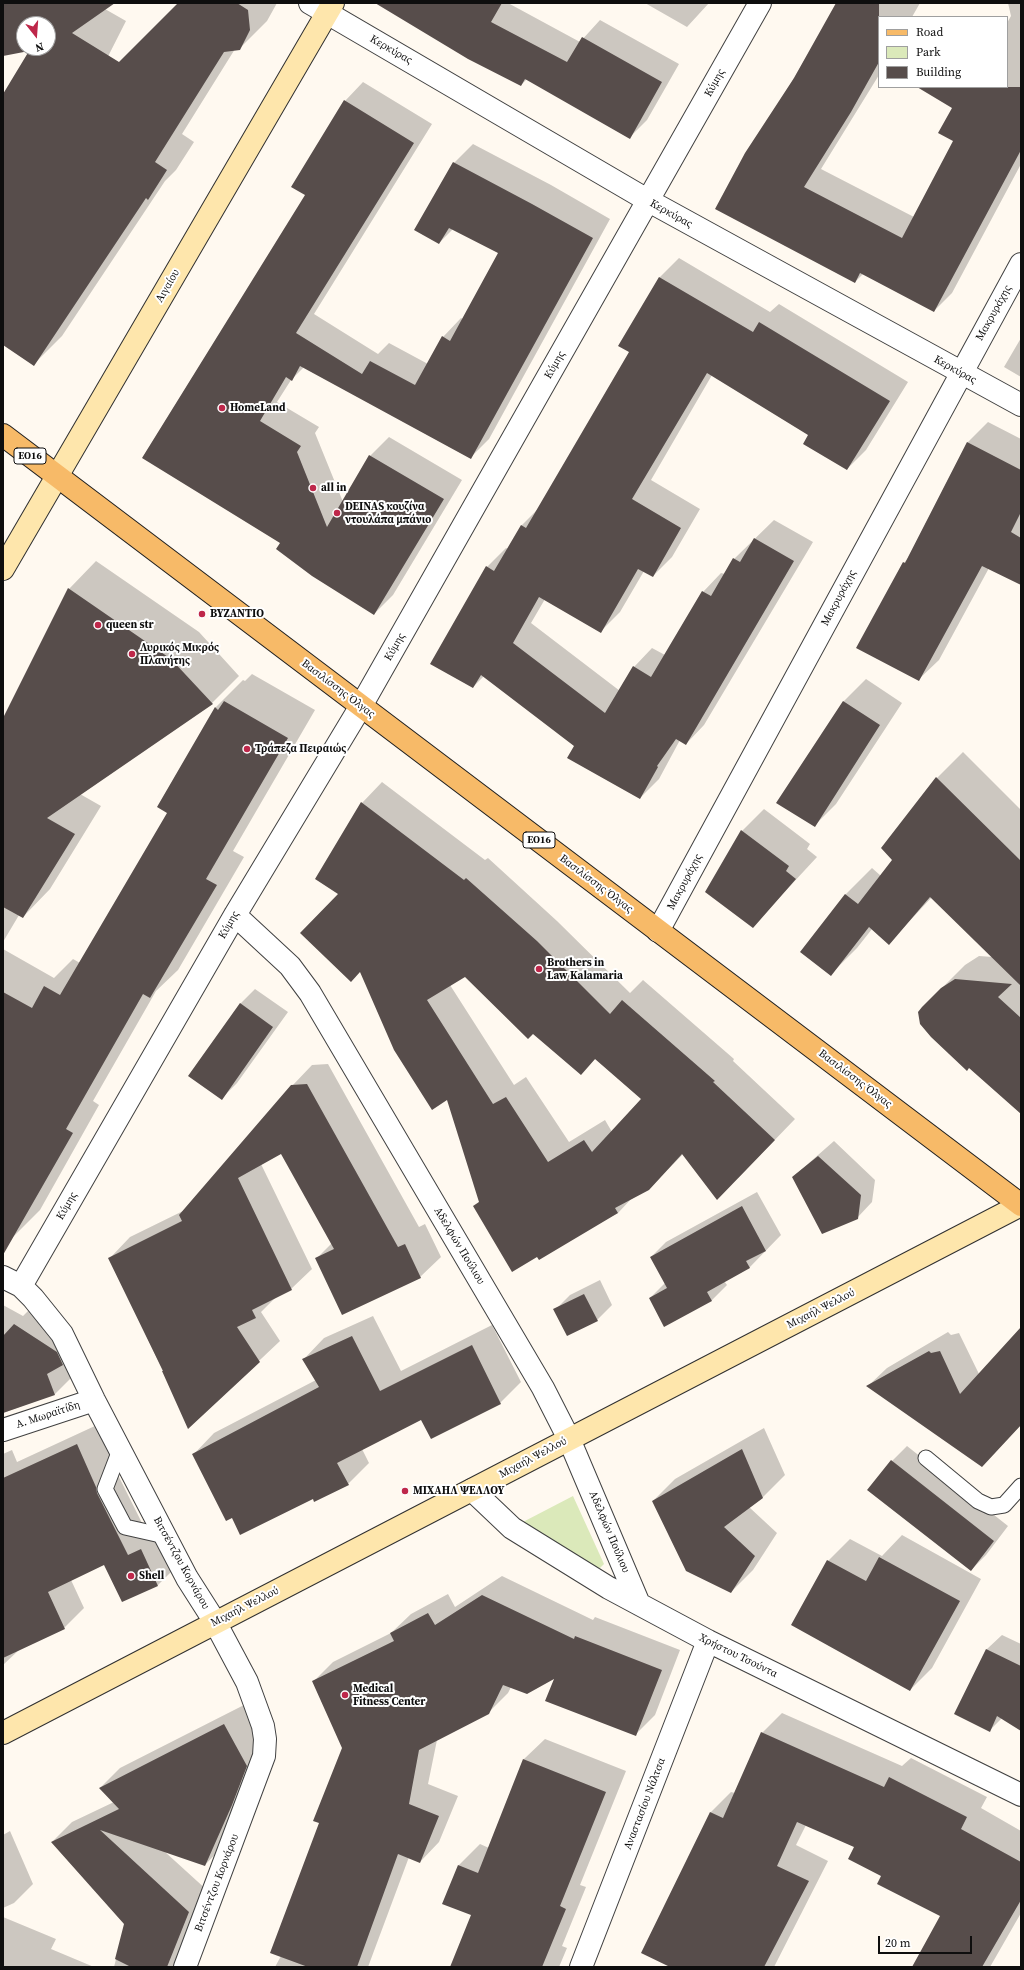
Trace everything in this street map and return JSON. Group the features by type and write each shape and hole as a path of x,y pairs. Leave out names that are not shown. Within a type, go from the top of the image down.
{"main road":[{"name":"Αιγαίου","path":"3,569 323,6"},
{"name":"ΕΟ16","path":"3,435 56,476"},
{"name":"Βασιλίσσης Όλγας","path":"56,476 1021,1205"},
{"name":"Μιχαήλ Ψελλού","path":"3,1733 1021,1205"}],"street":[{"name":"Κύμης","path":"12,1281 361,706 760,3"},
{"name":"Κερκύρας","path":"323,6 649,201 1021,405"},
{"name":"Μακρυράχης","path":"658,931 1021,264"},
{"name":"Αδελφών Πούλιου","path":"235,915 290,966 310,993 544,1388 569,1439 639,1604"},
{"name":"Βιτσέντζου Κορνάρου","path":"12,1281 47,1312 62,1334 94,1400 187,1578 215,1622 247,1682 265,1739 264,1756 185,1967"},
{"name":"Α. Μωραϊτίδη","path":"3,1430 94,1400"},
{"name":"Χρήστου Τσούντα","path":"472,1490 512,1528 609,1588 708,1641 1021,1795"},
{"name":"Αναστασίου Νάλτσα","path":"581,1967 708,1641"}],"lane":[{"path":"120,1450 105,1489 125,1527 165,1536"},
{"path":"926,1458 978,1501 991,1508 1004,1505 1021,1486"}],"green space":[{"path":"573,1496 604,1564 600,1568 593,1567 521,1523"}],"building":[{"path":"3,3 115,3 72,33 119,62 178,3 237,3 248,10 250,30 240,50 224,52 155,162 167,170 148,200 146,198 34,366 3,345 3,94 26,56 56,56 56,16 16,16 16,54 3,56"},
{"path":"375,3 502,3 491,22 567,62 582,37 662,82 630,139 525,79 521,86 468,59"},
{"path":"836,3 879,3 878,64 851,112 804,187 902,238 953,141 938,133 952,108 919,88 1021,87 1021,150 934,312 860,273 855,283 715,209 745,153 794,78"},
{"path":"344,100 414,143 296,333 362,374 370,361 415,385 442,336 450,341 498,253 449,228 439,244 414,230 453,162 593,238 471,459 300,366 292,381 286,377 260,421 301,446 297,452 327,527 369,455 444,499 374,615 312,576 276,549 280,543 142,458 305,195 291,187"},
{"path":"659,277 753,332 759,322 890,401 847,470 803,444 808,435 707,373 632,499 681,528 653,577 638,569 601,633 539,597 513,643 605,713 633,666 651,677 702,591 711,596 733,558 740,562 754,538 794,561 686,745 676,739 657,766 658,767 640,799 567,758 574,746 481,675 473,688 430,664 486,566 494,571 521,525 526,528 629,352 618,346"},
{"path":"967,442 1021,470 1021,512 1011,532 1021,538 1021,585 982,566 919,681 856,648 903,562 905,563"},
{"path":"68,588 171,659 213,704 47,818 75,834 23,918 3,907 3,718"},
{"path":"224,701 288,738 206,879 217,885 150,998 143,994 66,1129 73,1133 3,1255 3,992 32,1008 44,986 60,995 167,813 157,807 215,707 218,710"},
{"path":"843,701 880,725 815,827 776,803"},
{"path":"936,777 1021,861 1021,986 930,897 889,945 869,927 831,976 800,952 845,894 858,904 892,860 881,848"},
{"path":"361,802 464,880 466,878 537,941 610,1014 622,1000 715,1081 713,1082 775,1140 717,1200 682,1154 649,1190 615,1208 618,1213 539,1260 537,1257 512,1272 473,1206 479,1202 447,1100 432,1110 394,1050 360,972 351,982 300,933 338,894 315,879","holes":["465,977 528,1039 533,1034 581,1075 595,1059 641,1099 592,1152 584,1140 548,1162 506,1097 493,1104 427,1000"]},
{"path":"741,830 789,866 786,871 796,879 753,928 705,892"},
{"path":"955,979 1012,984 998,997 1021,1018 1021,1114 969,1068 967,1071 931,1037 920,1024 918,1012 941,988"},
{"path":"240,1003 273,1027 222,1100 188,1076"},
{"path":"307,1084 398,1247 405,1244 421,1278 342,1315 315,1258 334,1249 281,1154 238,1178 292,1290 252,1310 256,1318 237,1327 260,1362 188,1429 163,1371 108,1258 182,1221 179,1215 291,1085"},
{"path":"818,1156 861,1195 858,1219 822,1234 792,1177"},
{"path":"742,1206 766,1251 746,1261 750,1268 707,1292 712,1301 664,1327 649,1298 667,1288 650,1257"},
{"path":"584,1294 598,1321 567,1336 553,1309"},
{"path":"14,1324 57,1352 63,1365 47,1374 55,1395 3,1413 3,1336"},
{"path":"1021,1327 1021,1425 982,1467 866,1386 929,1351 931,1353 940,1351 960,1394"},
{"path":"352,1336 380,1391 472,1345 501,1404 431,1439 421,1420 337,1463 349,1485 314,1502 313,1499 240,1535 232,1518 226,1521 192,1454 319,1387 302,1359"},
{"path":"77,1444 96,1487 97,1493 128,1555 141,1549 158,1586 122,1602 104,1565 48,1592 65,1629 3,1658 3,1478"},
{"path":"742,1449 763,1498 724,1527 755,1556 731,1593 686,1571 652,1501"},
{"path":"891,1460 994,1541 971,1571 867,1490"},
{"path":"879,1557 960,1601 910,1691 791,1625 827,1560 866,1581"},
{"path":"482,1595 574,1639 575,1636 662,1670 636,1736 545,1701 554,1679 527,1694 503,1685 489,1714 419,1750 409,1804 439,1816 420,1863 398,1854 357,1967 308,1967 270,1953 319,1823 313,1821 342,1748 312,1681 394,1641 390,1633 428,1613 435,1625"},
{"path":"986,1649 1021,1666 1021,1731 997,1716 990,1732 954,1714"},
{"path":"224,1724 247,1766 232,1805 205,1866 100,1830 189,1912 167,1967 131,1967 115,1959 124,1924 51,1842 119,1809 99,1788"},
{"path":"761,1732 884,1787 889,1777 967,1817 961,1829 1021,1862 1021,1900 982,1967 912,1967 940,1916 877,1884 881,1876 848,1859 854,1847 797,1822 777,1866 809,1881 764,1967 670,1967 641,1953 710,1812 723,1818"},
{"path":"523,1759 606,1792 560,1906 566,1909 542,1967 450,1967 471,1915 442,1904 458,1865 478,1873"}],"place":[{"name":"HomeLand","path":"222,408"},
{"name":"all in","path":"313,488"},
{"name":"DEINAS κουζίνα ντουλάπα μπάνιο","path":"337,513"},
{"name":"ΒΥΖΑΝΤΙΟ","path":"202,614"},
{"name":"queen str","path":"98,625"},
{"name":"Λυρικός Μικρός Πλανήτης","path":"132,654"},
{"name":"Τράπεζα Πειραιώς","path":"247,749"},
{"name":"Brothers in Law Kalamaria","path":"539,969"},
{"name":"ΜΙΧΑΗΛ ΨΕΛΛΟΥ","path":"405,1491"},
{"name":"Shell","path":"131,1576"},
{"name":"Medical Fitness Center","path":"345,1695"}]}
